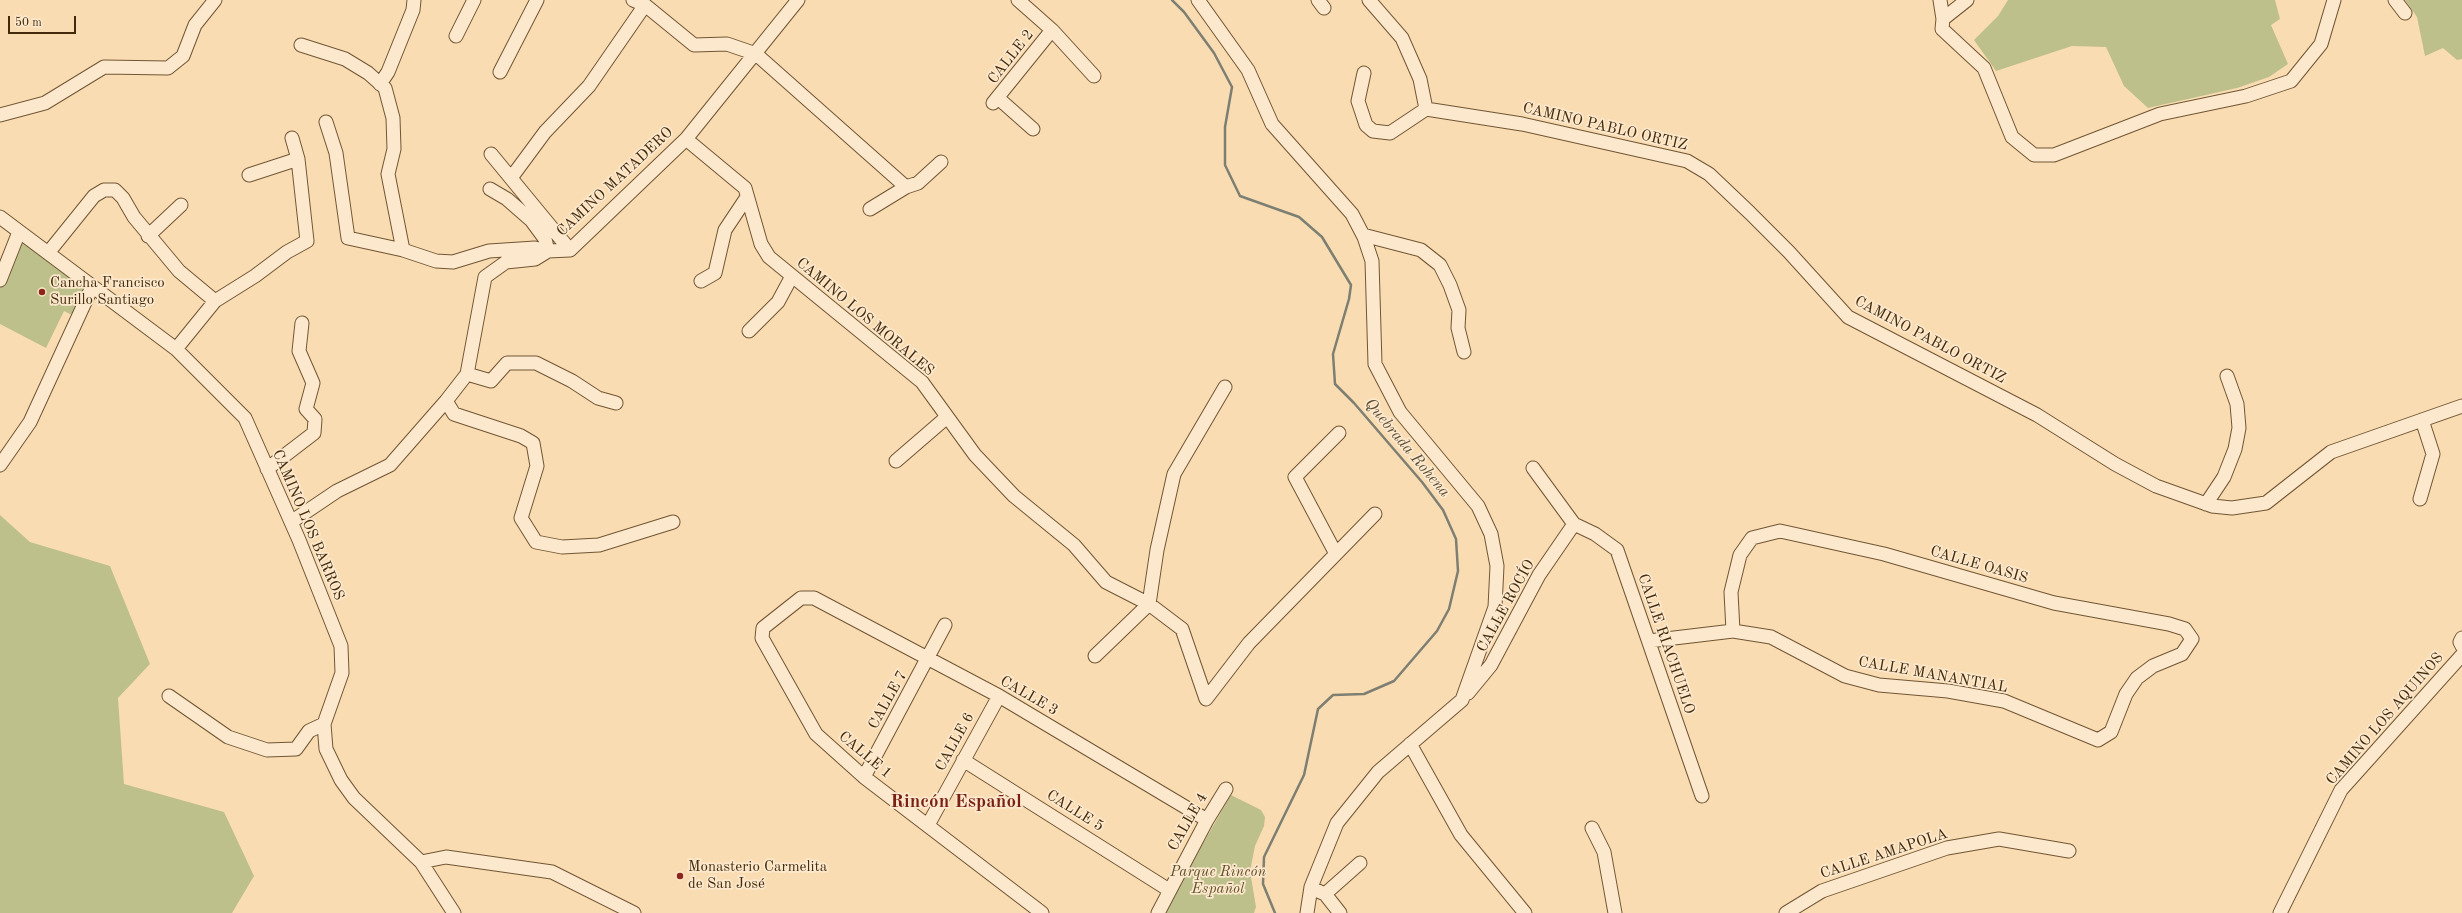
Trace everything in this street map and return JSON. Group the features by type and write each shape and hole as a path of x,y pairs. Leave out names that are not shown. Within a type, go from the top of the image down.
{"street":[{"path":"0,115 44,103 104,67 168,68 183,56 195,25 215,0"},
{"path":"380,84 388,72 412,10 414,0"},
{"path":"456,36 474,0"},
{"path":"500,72 537,0"},
{"name":"CAMINO MATADERO","path":"291,522 337,491 390,465 446,402 467,374 485,277 506,262 535,259 548,251 570,250 686,139 712,104 756,54 798,0"},
{"path":"1018,0 1052,30 1094,76"},
{"path":"1198,0 1248,70 1272,124 1352,214 1363,235 1372,261 1375,364 1400,412 1478,506 1491,534 1497,566 1494,607 1462,700"},
{"path":"1364,73 1358,101 1366,125 1373,130 1390,133 1426,109 1420,79 1402,38 1369,0"},
{"path":"1940,0 1943,19 1942,29 1984,68 2012,137 2034,155 2054,155 2160,114 2246,96 2291,81 2320,44 2334,0"},
{"path":"1943,19 1967,0"},
{"path":"2395,0 2405,13"},
{"path":"511,178 545,132 589,86 639,3 694,45 727,44 756,54 906,187"},
{"name":"CALLE 2","path":"1033,129 996,101 1052,30"},
{"path":"301,45 345,59 368,73 384,88 393,118 394,149 388,174 403,250"},
{"name":"CAMINO PABLO ORTIZ","path":"1426,109 1522,124 1687,161 1709,174 1745,208 1789,252 1848,317 2037,415 2108,460 2149,482 2206,504 2232,508 2266,503 2332,452 2462,406"},
{"path":"326,122 336,153 348,238 403,250 436,261 453,262 489,251 534,248 548,251 545,239 531,220 507,199 490,189"},
{"path":"176,349 215,301 255,276 287,252 307,242 298,159 292,138"},
{"name":"CAMINO LOS MORALES","path":"686,139 745,188 761,244 769,257 922,382 975,455 1014,496 1074,545 1106,582 1149,604 1182,629 1206,698 1249,643 1336,554"},
{"path":"491,154 570,250"},
{"path":"249,174 298,159"},
{"path":"870,209 906,187 918,184 941,162"},
{"path":"48,253 94,196 104,190 115,190 123,198 134,217 148,236 178,271 215,301"},
{"path":"700,281 714,273 725,230 748,197"},
{"path":"148,236 181,205"},
{"name":"CAMINO LOS BARROS","path":"0,217 176,349 245,418 291,522 341,646 342,673 324,724 326,749 341,780 354,798 421,862 454,913"},
{"path":"0,280 19,232"},
{"path":"1363,235 1421,250 1440,265 1450,285 1459,310 1458,328 1464,352"},
{"path":"749,331 778,302 792,276"},
{"path":"0,465 30,422 92,287"},
{"path":"267,469 314,433 315,419 306,409 313,383 299,351 302,323"},
{"path":"467,374 491,381 507,363 528,362 554,372 598,398 616,403"},
{"path":"2206,504 2224,477 2235,449 2238,428 2237,404 2227,376"},
{"path":"1095,656 1149,604 1157,550 1174,474 1225,387"},
{"path":"446,402 454,414 521,436 533,443 537,466 521,518 536,542 562,547 600,545 673,522"},
{"path":"896,461 946,417"},
{"path":"2420,499 2433,454 2422,420"},
{"path":"1339,433 1296,477 1336,554 1375,514"},
{"path":"1534,468 1574,524"},
{"name":"CALLE ROCÍO","path":"1307,913 1311,887 1337,823 1378,772 1462,700 1491,665 1539,575 1574,524"},
{"name":"CALLE RIACHUELO","path":"1574,524 1595,534 1617,550 1702,796"},
{"name":"CALLE OASIS","path":"1733,631 1731,592 1740,555 1752,538 1780,531 1884,554 2054,603 2169,624 2185,629 2192,639 2182,654 2153,666 2137,678 2126,694 2122,703"},
{"name":"CALLE 1","path":"831,606 814,598 801,598 763,628 762,638 816,734 864,777 1042,913"},
{"name":"CALLE 3","path":"831,606 928,660 999,696 1207,820"},
{"name":"CALLE 7","path":"864,777 928,660 944,625"},
{"name":"CALLE MANANTIAL","path":"1649,641 1733,631 1771,637 1845,676 1879,685 1948,691 2004,701 2098,740 2111,732 2122,703"},
{"path":"2462,638 2460,642 2462,646"},
{"name":"CAMINO LOS AQUINOS","path":"2280,913 2341,790 2462,655"},
{"path":"169,696 228,737 267,750 296,749 309,731 324,724"},
{"name":"CALLE 6","path":"928,825 999,696"},
{"path":"1410,744 1460,835 1525,913"},
{"name":"CALLE 5","path":"963,760 1169,890"},
{"name":"CALLE 4","path":"1158,913 1207,820 1226,789"},
{"path":"1592,828 1604,852 1615,913"},
{"name":"CALLE AMAPOLA","path":"1786,913 1822,890 1947,848 1999,839 2069,851"},
{"path":"421,862 446,857 552,872 634,913"},
{"path":"1325,894 1360,863"},
{"path":"1311,887 1325,894 1340,913"}],"green space":[{"path":"2008,0 2275,0 2280,19 2271,25 2288,64 2269,77 2237,88 2148,108 2124,86 2106,47 2072,46 1996,71 1974,40 1998,16"},
{"path":"2405,0 2462,0 2462,59 2457,60 2443,48 2425,56 2417,17"},
{"path":"19,237 85,288 74,316 64,311 46,348 0,324 0,286"},
{"path":"0,515 30,542 110,566 150,664 118,698 124,784 224,812 254,876 232,913 0,913"},
{"name":"Parque Rincón Español","path":"1231,795 1261,810 1265,817 1264,826 1255,846 1250,871 1256,907 1254,913 1163,913"}],"waterway":[{"name":"Quebrada Rohena","path":"1172,0 1184,12 1214,53 1232,87 1225,127 1225,165 1240,196 1299,217 1322,237 1351,285 1349,299 1333,354 1335,384 1354,403 1422,482 1443,510 1456,539 1458,571 1449,609 1437,631 1394,681 1364,694 1333,695 1318,709 1304,775 1264,857 1263,884 1275,913"}],"place":[{"name":"Cancha Francisco Surillo Santiago","path":"42,292"},
{"name":"Monasterio Carmelita de San José","path":"680,876"}],"district":[{"name":"Rincón Español","path":"956,802"}]}
